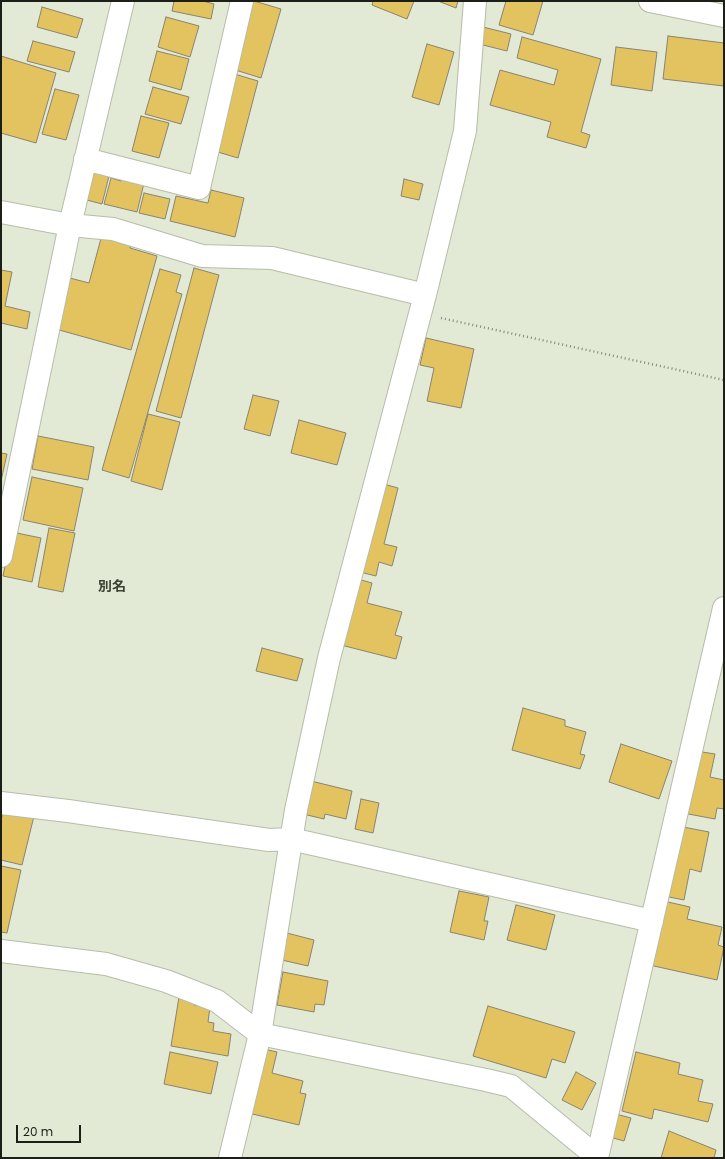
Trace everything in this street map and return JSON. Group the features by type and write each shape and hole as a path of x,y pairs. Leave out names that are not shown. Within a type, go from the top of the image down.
{"street":[{"path":"1,556 70,225 123,1"},
{"path":"85,159 199,188 242,1"},
{"path":"230,1158 260,1034 296,810 329,658 422,304 465,131 474,1"},
{"path":"650,1 724,16"},
{"path":"1,212 70,225 113,229 202,256 272,258 422,304"},
{"path":"1,950 106,964 166,981 217,1002 260,1034 511,1086 597,1158 724,608"},
{"path":"1,803 68,811 269,840 291,839 652,921"}],"path":[{"path":"422,304 724,380"}],"building":[{"path":"174,1 203,1 214,4 211,19 172,11"},
{"path":"249,1 254,1 281,9 261,78 229,68"},
{"path":"373,1 414,1 407,19 372,5"},
{"path":"438,1 458,1 456,8"},
{"path":"506,1 543,1 533,35 499,25"},
{"path":"42,7 83,19 77,38 37,27"},
{"path":"166,17 199,26 190,57 158,47"},
{"path":"483,27 511,34 507,51 479,44"},
{"path":"668,36 724,43 724,86 663,79"},
{"path":"522,37 601,59 581,132 590,135 586,148 547,137 551,122 490,105 500,70 554,85 558,70 517,58"},
{"path":"33,41 75,52 69,72 27,61"},
{"path":"427,44 454,52 439,105 412,97"},
{"path":"616,47 657,52 652,91 611,85"},
{"path":"157,51 189,59 181,90 149,81"},
{"path":"1,56 56,73 36,143 1,133"},
{"path":"231,73 258,81 238,158 211,150"},
{"path":"153,87 189,97 181,124 145,114"},
{"path":"55,89 79,95 66,140 42,134"},
{"path":"141,116 169,123 159,158 132,151"},
{"path":"85,170 109,176 102,204 79,198"},
{"path":"121,177 144,183 137,212 104,204 111,178 121,181"},
{"path":"404,179 423,184 419,200 401,196"},
{"path":"211,190 244,198 235,237 170,221 176,196 208,203"},
{"path":"144,193 170,199 165,219 139,213"},
{"path":"103,231 132,239 130,248 157,256 131,350 52,328 66,277 89,283"},
{"path":"194,268 219,275 181,418 156,411"},
{"path":"160,269 181,275 176,292 182,294 129,478 102,470"},
{"path":"1,270 12,272 5,306 30,312 27,329 1,323"},
{"path":"426,338 474,349 461,408 427,401 434,368 420,365"},
{"path":"253,395 279,401 270,436 244,429"},
{"path":"148,414 180,422 162,490 131,481"},
{"path":"299,420 346,433 337,465 291,453"},
{"path":"38,436 94,447 88,480 32,469"},
{"path":"1,453 7,454 1,481"},
{"path":"32,477 83,488 74,531 23,520"},
{"path":"380,483 398,488 384,544 397,547 392,566 379,562 376,576 356,571"},
{"path":"49,528 75,533 63,592 38,587"},
{"path":"12,532 41,538 32,582 3,576"},
{"path":"354,578 372,583 367,603 402,612 395,635 402,637 396,659 337,644"},
{"path":"262,648 303,659 297,681 256,671"},
{"path":"523,708 565,720 565,726 586,732 580,754 585,755 580,769 512,750"},
{"path":"621,744 672,761 659,799 609,782"},
{"path":"696,751 715,754 710,777 724,780 724,809 717,808 715,819 683,813"},
{"path":"311,781 352,791 346,819 325,814 324,819 303,814"},
{"path":"361,799 379,803 373,833 355,829"},
{"path":"5,804 35,812 22,865 1,860 1,820"},
{"path":"678,826 709,832 701,872 690,869 684,900 664,896"},
{"path":"1,866 21,870 7,933 1,932"},
{"path":"459,891 489,897 484,921 488,921 484,940 450,932"},
{"path":"659,900 690,907 687,919 722,927 718,945 724,947 717,980 645,964"},
{"path":"516,905 555,915 546,950 507,940"},
{"path":"279,931 314,940 308,966 273,958"},
{"path":"283,972 328,981 324,1005 315,1004 314,1012 277,1005"},
{"path":"179,997 195,1000 194,1005 210,1007 208,1022 214,1023 213,1031 231,1034 228,1056 171,1046"},
{"path":"488,1006 575,1032 565,1063 552,1059 546,1078 473,1056"},
{"path":"259,1048 277,1052 272,1073 303,1081 300,1093 306,1094 299,1125 244,1112"},
{"path":"170,1052 218,1062 211,1094 164,1084"},
{"path":"636,1052 680,1063 678,1074 703,1080 698,1101 713,1104 708,1122 654,1109 652,1119 622,1111"},
{"path":"576,1072 596,1083 582,1110 562,1100"},
{"path":"612,1113 631,1118 624,1141 606,1136"},
{"path":"669,1131 716,1150 714,1158 661,1158"}],"district":[{"name":"別名","path":"112,587"}]}
